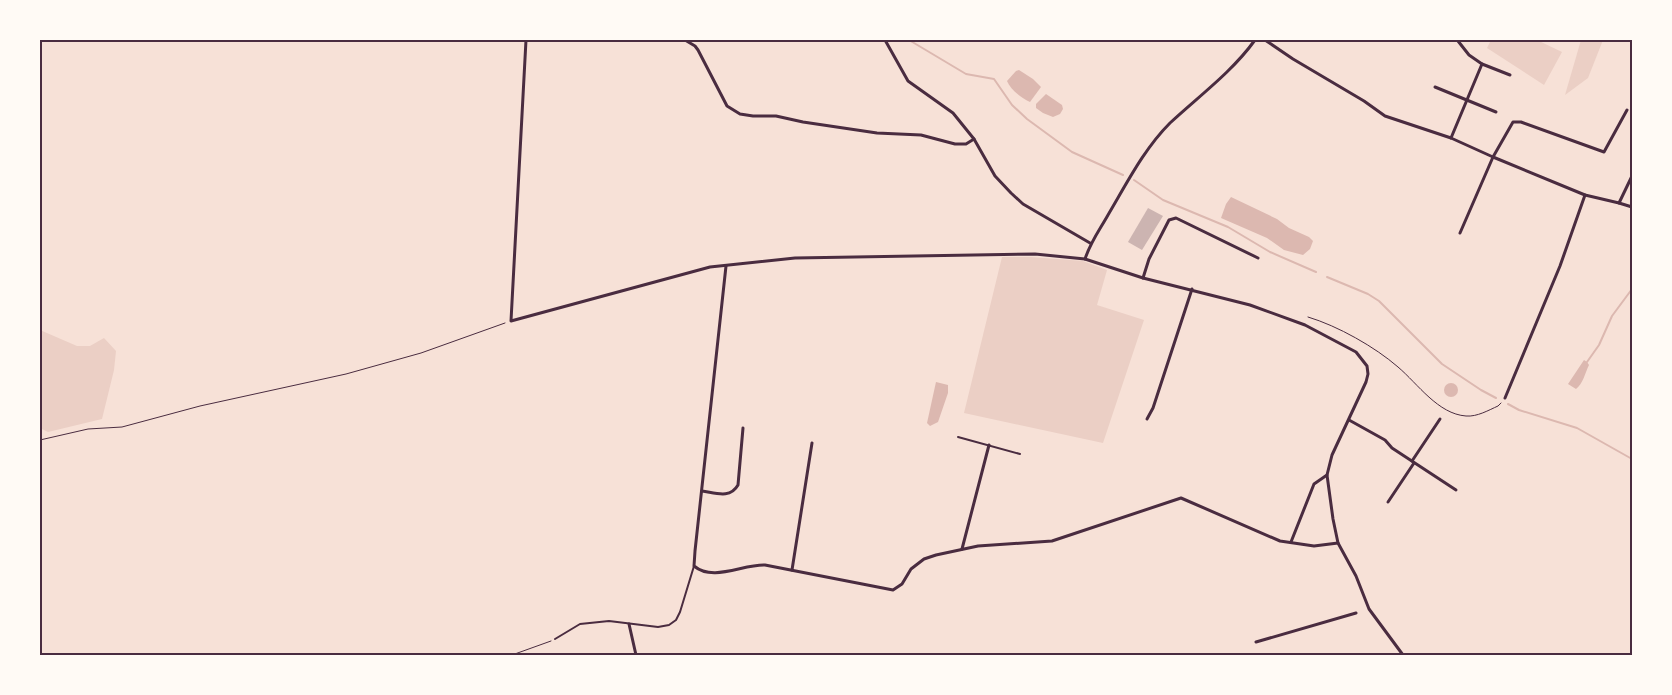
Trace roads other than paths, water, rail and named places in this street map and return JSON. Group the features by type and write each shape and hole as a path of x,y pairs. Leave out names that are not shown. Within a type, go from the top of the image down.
{"street":[{"path":"526,40 511,321 710,267 795,258 1012,253 1085,259 1143,278 1250,305 1306,325 1356,352 1367,366 1366,382 1332,455 1327,474 1332,519 1338,543 1356,576 1369,608 1404,655"},
{"path":"685,40 698,50 726,106 740,114 776,116 877,133 921,135 955,144 966,144 974,139"},
{"path":"885,40 908,81 953,113 974,139 995,176 1011,193 1024,204 1090,243"},
{"path":"1085,259 1090,243 1099,232 1133,171 1160,134 1235,64 1255,40"},
{"path":"1265,40 1385,116 1451,138 1585,194 1632,207"},
{"path":"1458,40 1469,55 1482,64 1510,75"},
{"path":"1451,138 1482,64"},
{"path":"1435,87 1496,112"},
{"path":"1460,233 1493,157 1513,122 1521,122 1604,152 1627,110"},
{"path":"1619,203 1632,176"},
{"path":"1505,398 1560,266 1585,194"},
{"path":"1143,278 1149,259 1169,220 1176,218 1258,258"},
{"path":"726,266 694,566 701,570 722,572 756,565 792,570 893,590 902,584 911,569 924,560 962,548 1052,541 1181,498 1280,541 1314,546 1338,543"},
{"path":"1147,419 1153,408 1192,290"},
{"path":"1388,502 1440,419"},
{"path":"1349,420 1385,440 1392,448 1456,490"},
{"path":"702,491 730,494 734,492 738,485 743,428"},
{"path":"792,570 812,443"},
{"path":"962,548 989,445"},
{"path":"1291,542 1314,484 1327,474"},
{"path":"1256,642 1356,612"},
{"path":"629,624 636,655"}],"lane":[{"path":"958,437 1020,454"},
{"path":"555,639 580,624 608,621 658,627 669,625 676,620 680,612 694,566"}],"waterway":[{"path":"909,40 966,74 994,79 1012,105 1027,119 1072,152 1123,175"},
{"path":"1134,180 1163,200 1228,227 1270,252 1316,272"},
{"path":"1327,277 1368,294 1379,301 1442,364 1496,398"},
{"path":"1587,362 1599,345 1612,316 1632,289"},
{"path":"1508,404 1519,410 1577,428 1632,459"}]}
